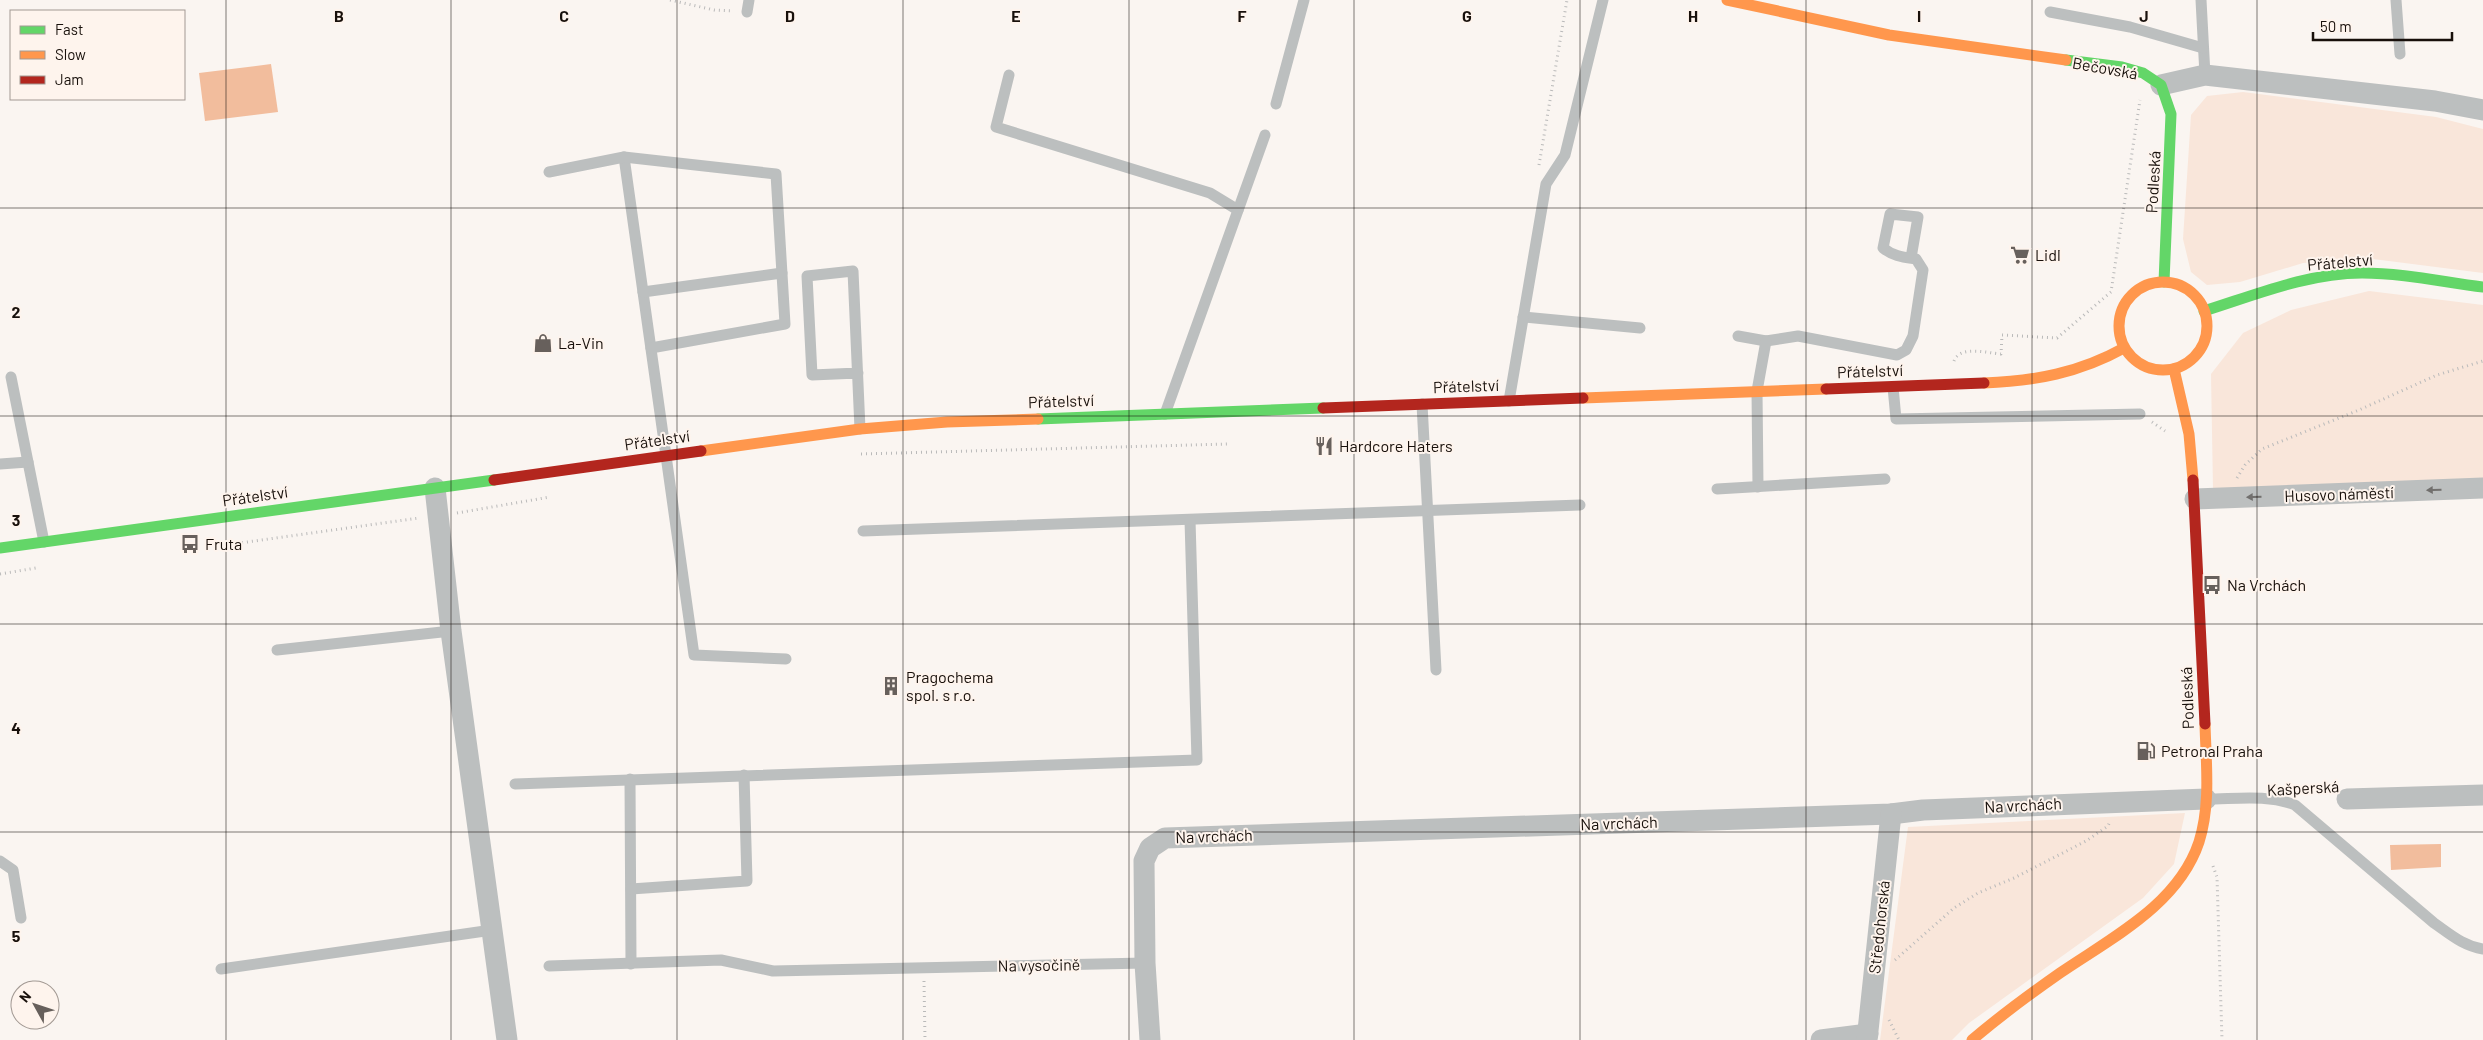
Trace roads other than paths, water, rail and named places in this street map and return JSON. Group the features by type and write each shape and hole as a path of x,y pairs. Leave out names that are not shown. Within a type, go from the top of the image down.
{"main road":[{"name":"Bečovská","path":"1727,0 1934,42 2122,67 2143,73 2161,85"},
{"name":"Podleská","path":"2161,85 2168,99 2172,126 2164,282"},
{"name":"Přátelství","path":"2204,311 2312,279 2360,273 2410,277 2483,287"},
{"path":"2164,282 2184,287 2194,294 2204,311 2207,326 2201,348 2185,365 2174,369 2162,370 2146,367 2131,357 2124,348 2119,326 2124,304 2140,288 2164,282"},
{"name":"Přátelství","path":"0,548 860,429 947,422 2011,382 2053,378 2081,370 2124,348"},
{"name":"Podleská","path":"1972,1040 2059,973 2126,928 2169,892 2191,860 2200,840 2205,820 2206,799 2196,499 2189,434 2174,369"}],"street":[{"path":"2161,85 2204,75 2435,100 2483,110"},
{"path":"435,488 450,631 507,1040"},
{"name":"Husovo náměstí","path":"2196,499 2483,488"},
{"name":"Kašperská","path":"2347,800 2483,795"},
{"name":"Na vrchách","path":"1145,963 1144,861 1150,848 1165,838 1891,814 1923,810 2206,799"},
{"name":"Středohorská","path":"1867,1037 1891,814"},
{"path":"1145,963 1150,1040"},
{"path":"1821,1040 1867,1037"}],"lane":[{"path":"1276,104 1304,0"},
{"path":"1509,401 1546,184 1565,155 1602,0"},
{"path":"2201,0 2204,75"},
{"path":"2396,0 2400,54"},
{"path":"2050,12 2130,27 2203,48"},
{"path":"1009,75 996,127 1210,193 1238,210"},
{"path":"1165,414 1265,135"},
{"path":"549,172 624,156 776,174 785,324 651,348"},
{"path":"624,156 694,655 786,659"},
{"path":"1738,336 1766,341 1798,336 1897,356 1906,350 1913,336 1923,270 1916,259 1910,258"},
{"path":"858,373 812,375 807,276 853,271 858,373 860,429"},
{"path":"643,292 782,274"},
{"path":"1523,317 1640,328"},
{"path":"1758,487 1756,392 1766,341"},
{"path":"11,376 44,542"},
{"path":"1893,387 1896,419 2140,414"},
{"path":"1422,404 1436,670"},
{"path":"0,464 28,462"},
{"path":"1717,489 1885,479"},
{"path":"863,532 1580,505"},
{"path":"514,784 1197,760 1190,520"},
{"path":"277,650 450,631"},
{"path":"631,889 747,881 744,775"},
{"path":"630,779 631,964"},
{"name":"Kašperská","path":"2206,799 2259,797 2282,800 2295,805 2434,923 2457,940 2471,947 2483,949"},
{"path":"0,861 12,870 21,918"},
{"path":"221,969 492,930"},
{"name":"Na vysočině","path":"549,966 721,960 773,971 1145,963"}],"place":[{"name":"Lidl","path":"2020,255"},
{"name":"La-Vin","path":"543,343"},
{"name":"Hardcore Haters","path":"1324,446"},
{"name":"Fruta","path":"190,544"},
{"name":"Na Vrchách","path":"2212,585"},
{"name":"Pragochema spol. s r.o.","path":"891,686"},
{"name":"Petronal Praha","path":"2146,751"}]}
